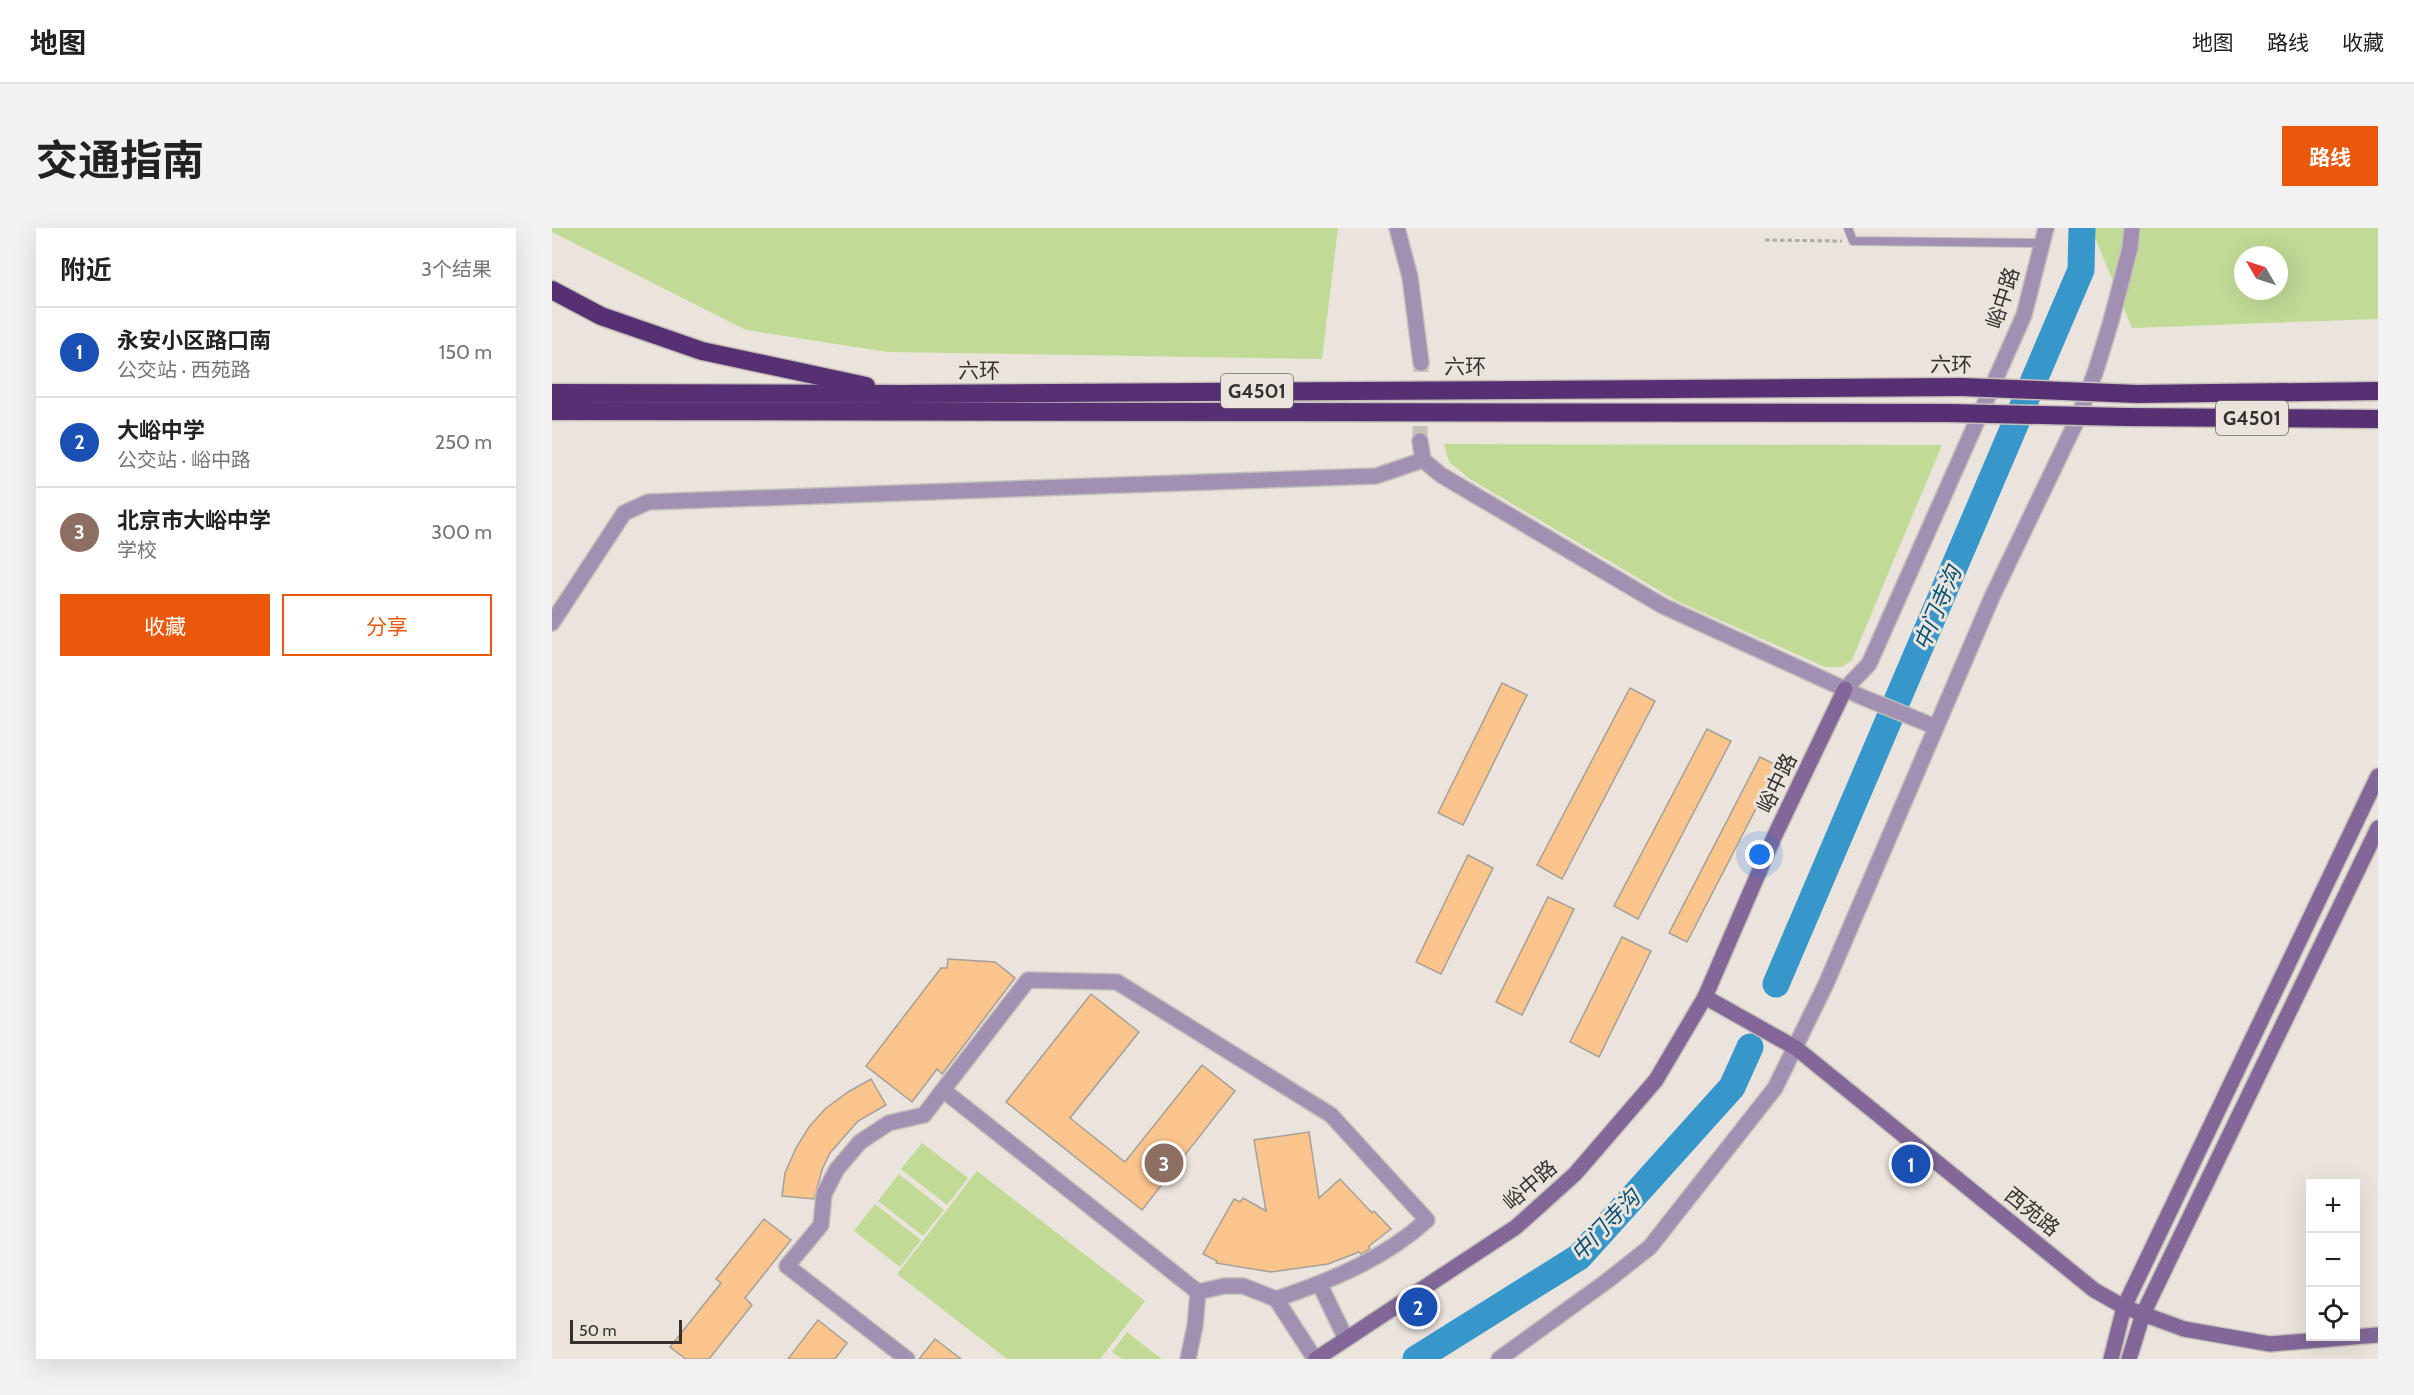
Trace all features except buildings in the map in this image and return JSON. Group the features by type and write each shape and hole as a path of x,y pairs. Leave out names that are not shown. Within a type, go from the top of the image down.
{"highway":[{"path":"552,290 601,316 702,351 903,394"},
{"name":"六环","path":"552,393 903,394 1962,387 2137,394 2378,392"},
{"path":"552,416 613,410"},
{"name":"六环","path":"552,411 1950,413 2378,419"}],"main road":[{"name":"峪中路","path":"1315,1359 1516,1227 1569,1180 1656,1080 1705,997 1775,835 1845,689"},
{"path":"2110,1359 2124,1307 2378,776"},
{"path":"2129,1359 2143,1314 2378,828"},
{"name":"西苑路","path":"1705,997 1796,1048 2094,1290 2124,1307 2184,1329 2270,1344 2378,1335"}],"street":[{"path":"1397,228 1410,277 1421,363"},
{"path":"1498,1359 1607,1281 1650,1247 1775,1088 1826,984 1992,597 2078,418 2111,321 2130,248 2132,228"},
{"name":"峪中路","path":"1845,689 1869,664 2024,315 2044,235"},
{"path":"1420,441 1423,460 1442,475 1663,606 1845,689 1935,727"},
{"path":"552,623 624,513 648,502 1376,476 1423,460"},
{"path":"908,1359 787,1266 821,1225 824,1194 837,1169 860,1142 890,1123 924,1115 1028,980 1117,982 1331,1115 1427,1220 1368,1262 1320,1285 1276,1299"},
{"path":"943,1090 1198,1292"},
{"path":"1320,1285 1346,1340"},
{"path":"1198,1292 1224,1286 1243,1286 1276,1299 1315,1359"},
{"path":"1188,1359 1195,1326 1198,1292"}],"lane":[{"path":"1848,228 1853,241 2044,235"}],"path":[{"path":"1765,240 1853,241"}],"green space":[{"path":"552,228 1338,228 1322,359 888,352 746,330 552,232"},
{"path":"2091,228 2378,228 2378,319 2132,328"},
{"path":"1444,444 1942,445 1852,660 1842,667 1825,667 1677,601 1470,479 1449,462"},
{"path":"922,1143 968,1178 947,1205 901,1169"},
{"path":"977,1171 1145,1301 1100,1359 1007,1359 897,1274"},
{"path":"899,1174 944,1210 923,1236 878,1201"},
{"path":"875,1204 921,1240 900,1267 854,1231"},
{"path":"1127,1332 1162,1359 1122,1359 1112,1352"}],"waterway":[{"name":"中门寺沟","path":"1776,984 2081,270 2082,228"},
{"name":"中门寺沟","path":"1416,1359 1579,1257 1732,1087 1750,1047"}],"tunnel":[{"path":"1420,441 1421,363"}],"place":[{"name":"北京市大峪中学","path":"1164,1163"},
{"name":"永安小区路口南","path":"1911,1164"},
{"name":"大峪中学","path":"1418,1307"}]}
